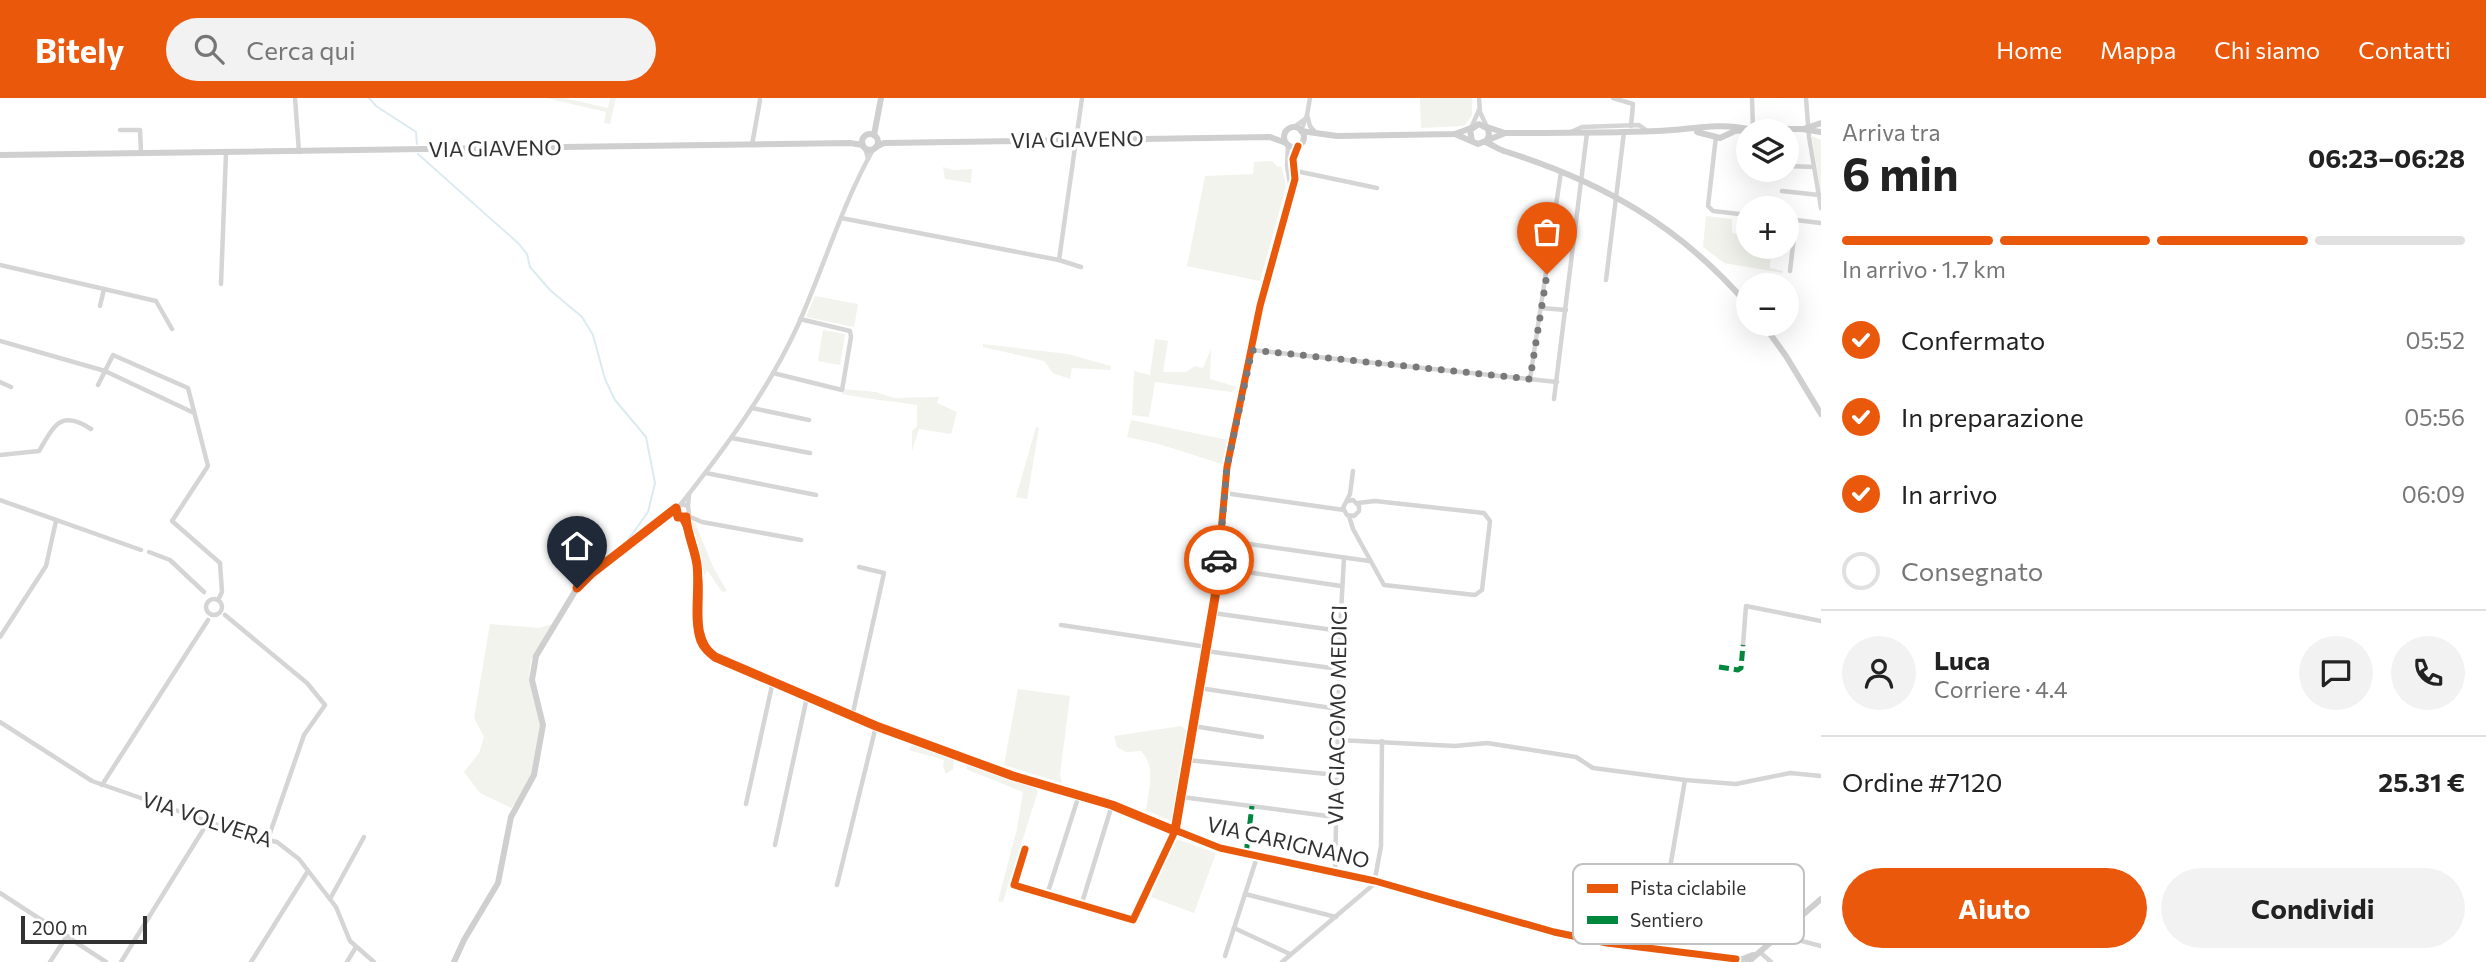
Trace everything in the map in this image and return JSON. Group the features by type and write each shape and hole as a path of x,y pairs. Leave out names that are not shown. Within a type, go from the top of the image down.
{"main road":[{"path":"864,142 876,118 881,98"},
{"path":"875,148 876,118"},
{"name":"VIA GIAVENO","path":"1806,129 1821,123"},
{"name":"VIA GIAVENO","path":"1270,137 1287,144 1300,145 1311,139 1337,136 1455,134 1479,124 1505,133 1736,131"},
{"path":"1487,127 1489,134 1486,141 1500,150 1582,179 1616,197 1681,240 1736,292"},
{"path":"1471,128 1472,141"},
{"name":"VIA GIAVENO","path":"864,142 875,148 884,143 1270,137 1290,129 1337,136"},
{"path":"1287,144 1284,135 1290,129"},
{"name":"VIA GIAVENO","path":"1799,129 1821,132"},
{"path":"1300,145 1304,137 1301,131"},
{"name":"VIA GIAVENO","path":"1455,134 1478,144 1505,133"},
{"name":"VIA GIAVENO","path":"2,154 752,145 849,143 864,142 876,137"},
{"path":"876,137 884,143"},
{"path":"1772,336 1821,414"},
{"path":"454,962 498,883 511,817 534,775 542,733 542,715 532,680 536,656 577,588 591,574 677,508"},
{"path":"1804,914 1821,899"},
{"path":"1748,962 1768,944"},
{"path":"1734,961 1757,953"}],"street":[{"path":"295,98 299,152"},
{"path":"1059,260 1082,98"},
{"path":"1301,131 1310,98"},
{"path":"1471,128 1479,98"},
{"path":"1613,98 1633,104 1630,126"},
{"path":"1751,119 1752,98"},
{"path":"1806,98 1806,129 1821,208"},
{"path":"752,145 760,100"},
{"path":"1479,106 1487,127"},
{"path":"1290,129 1307,115"},
{"path":"1307,115 1313,130 1337,136"},
{"path":"1571,132 1582,127 1639,125 1647,131"},
{"path":"120,130 140,130 141,154"},
{"path":"1554,399 1587,132"},
{"path":"1606,280 1624,132"},
{"path":"1720,133 1715,147 1708,206 1714,211 1736,214"},
{"path":"864,142 868,158"},
{"path":"1287,144 1287,171 1292,189"},
{"path":"1025,849 1014,886 1133,920 1175,831 1213,613 1227,467 1260,306 1296,172 1293,159 1300,145"},
{"path":"677,508 732,438 773,373 800,319 841,218 875,148"},
{"path":"221,284 226,153"},
{"path":"1289,158 1296,172"},
{"path":"1799,166 1814,167"},
{"path":"1530,379 1562,170"},
{"path":"1296,172 1377,188"},
{"path":"1782,191 1819,195"},
{"path":"841,218 1059,260 1081,267"},
{"path":"1799,220 1821,223"},
{"path":"1790,271 1791,259"},
{"path":"0,265 156,301 172,329"},
{"path":"100,306 104,289"},
{"path":"1541,308 1566,310"},
{"path":"773,373 842,390 850,331 800,319"},
{"path":"0,341 105,371 193,412"},
{"path":"1252,350 1557,382"},
{"path":"98,385 113,355 188,388 208,466 172,521 220,563 222,592 213,600 208,611 208,620"},
{"path":"0,382 11,387"},
{"path":"752,408 808,420"},
{"path":"0,455 39,451 51,429 63,421 77,420 91,429"},
{"path":"732,438 810,453"},
{"path":"1353,471 1350,494 1355,503 1353,529"},
{"path":"706,473 816,495"},
{"path":"1224,493 1337,509 1366,501 1484,513 1490,522 1482,590 1475,595 1384,585 1344,509"},
{"name":"VIA CARIGNANO","path":"690,494 685,517 696,560 699,629 706,650 715,657 852,717 1013,776 1112,805 1220,848 1375,881 1573,936"},
{"path":"0,500 141,551"},
{"path":"677,508 689,508 695,518"},
{"path":"677,508 685,517 702,522 801,540"},
{"path":"1349,516 1356,515"},
{"path":"0,637 46,566 56,521"},
{"path":"1221,540 1369,561"},
{"path":"102,785 208,620 218,613 221,604 213,600 170,560 149,552"},
{"name":"VIA GIACOMO MEDICI","path":"1335,873 1339,631 1344,558"},
{"path":"852,717 884,573 859,567"},
{"path":"1219,568 1341,586"},
{"path":"1742,645 1746,606 1821,621"},
{"path":"208,611 225,615 307,683 325,705 304,734 268,839"},
{"path":"1213,613 1339,631"},
{"path":"1061,625 1339,669"},
{"path":"746,804 773,681"},
{"path":"1199,688 1338,709"},
{"path":"775,845 807,697"},
{"name":"VIA VOLVERA","path":"0,722 102,785 247,835 268,839 288,849 299,859 338,910 350,941 374,962"},
{"path":"838,885 876,726"},
{"path":"1193,726 1262,737"},
{"path":"1338,740 1455,746 1487,743 1576,757 1593,768 1736,784 1790,773 1821,776"},
{"path":"1282,962 1375,881 1381,846 1382,741"},
{"path":"1188,760 1336,775"},
{"path":"1671,864 1685,780"},
{"path":"1047,895 1079,795"},
{"path":"1182,797 1335,817"},
{"path":"1081,905 1112,805"},
{"path":"121,962 208,822"},
{"path":"330,899 364,837"},
{"path":"1224,956 1257,857"},
{"path":"251,962 308,871"},
{"path":"0,893 106,962"},
{"path":"1245,894 1336,917"},
{"path":"1234,928 1291,954"},
{"path":"50,962 66,936"},
{"path":"1804,942 1821,946"},
{"name":"VIA CARIGNANO","path":"1614,944 1734,961"},
{"path":"1656,950 1657,944"},
{"path":"346,962 356,947"},
{"path":"1757,953 1771,962"}],"shaded area":[{"path":"546,98 564,98 608,108 610,98 616,98 610,124 604,123 606,112"},
{"path":"1420,98 1472,98 1472,115 1464,126 1421,128"},
{"path":"1812,136 1821,140 1821,194"},
{"path":"1272,161 1282,167 1286,187 1260,281 1187,266 1205,176 1253,174 1254,162"},
{"path":"943,167 953,170 972,169 971,183 945,179"},
{"path":"1706,216 1732,219 1732,233 1736,234 1736,259 1770,259 1770,268 1783,273 1724,263 1703,247"},
{"path":"815,296 858,304 854,327 806,317"},
{"path":"823,330 845,334 840,365 818,361"},
{"path":"1155,339 1168,341 1163,372 1186,372 1195,366 1203,368 1211,349 1210,379 1237,387 1232,392 1155,382 1149,417 1132,415 1134,371 1150,375"},
{"path":"983,344 1068,354 1111,366 1111,370 1072,368 1070,379 1053,373 1044,361 983,347"},
{"path":"843,389 876,392 894,398 939,397 937,403 957,412 951,434 919,429 912,451 912,431 917,426 917,405 842,394"},
{"path":"1131,420 1228,440 1222,464 1127,437"},
{"path":"1036,427 1039,428 1027,499 1016,497"},
{"path":"692,521 727,591 722,592 707,570 704,577 692,533"},
{"path":"490,624 539,628 553,624 531,660 529,676 541,720 534,768 525,791 511,808 480,793 464,772 479,753 484,737 474,718"},
{"path":"1018,689 1070,696 1060,774 1062,783 1004,765"},
{"path":"1181,726 1186,730 1171,821 1146,810 1150,771 1146,757 1141,751 1126,752 1117,747 1114,736"},
{"path":"912,744 954,759 953,769 946,774 944,760 909,750"},
{"path":"969,764 1029,783 1038,791 1003,902 998,901 1017,829 1023,792 966,769"},
{"path":"1176,839 1216,853 1194,913 1151,897"}],"waterway":[{"path":"369,98 376,106 416,132 417,144"},
{"path":"418,154 519,244 527,254 530,267 550,290 582,317 593,335 605,379 615,400 646,437 655,483 648,512 628,540"}],"marked path":[{"path":"1719,667 1738,670 1741,668 1743,645"},
{"path":"1246,854 1252,806"}],"cycle path":[{"path":"1025,849 1014,885 1133,920 1175,831 1215,597 1227,467 1260,306 1295,179 1293,159 1298,146"},
{"path":"682,518 692,541 697,565 700,632 715,657 876,726 1014,776 1112,805 1220,848 1375,881 1573,936"},
{"path":"1615,944 1736,959"}],"way so far":[{"path":"1219,560 1227,467 1252,350 1530,379 1547,274"}],"route":[{"path":"577,588 676,508 678,517 686,517 696,560 701,641 706,650 715,657 914,741 1013,776 1112,805 1175,831 1219,560"}]}
